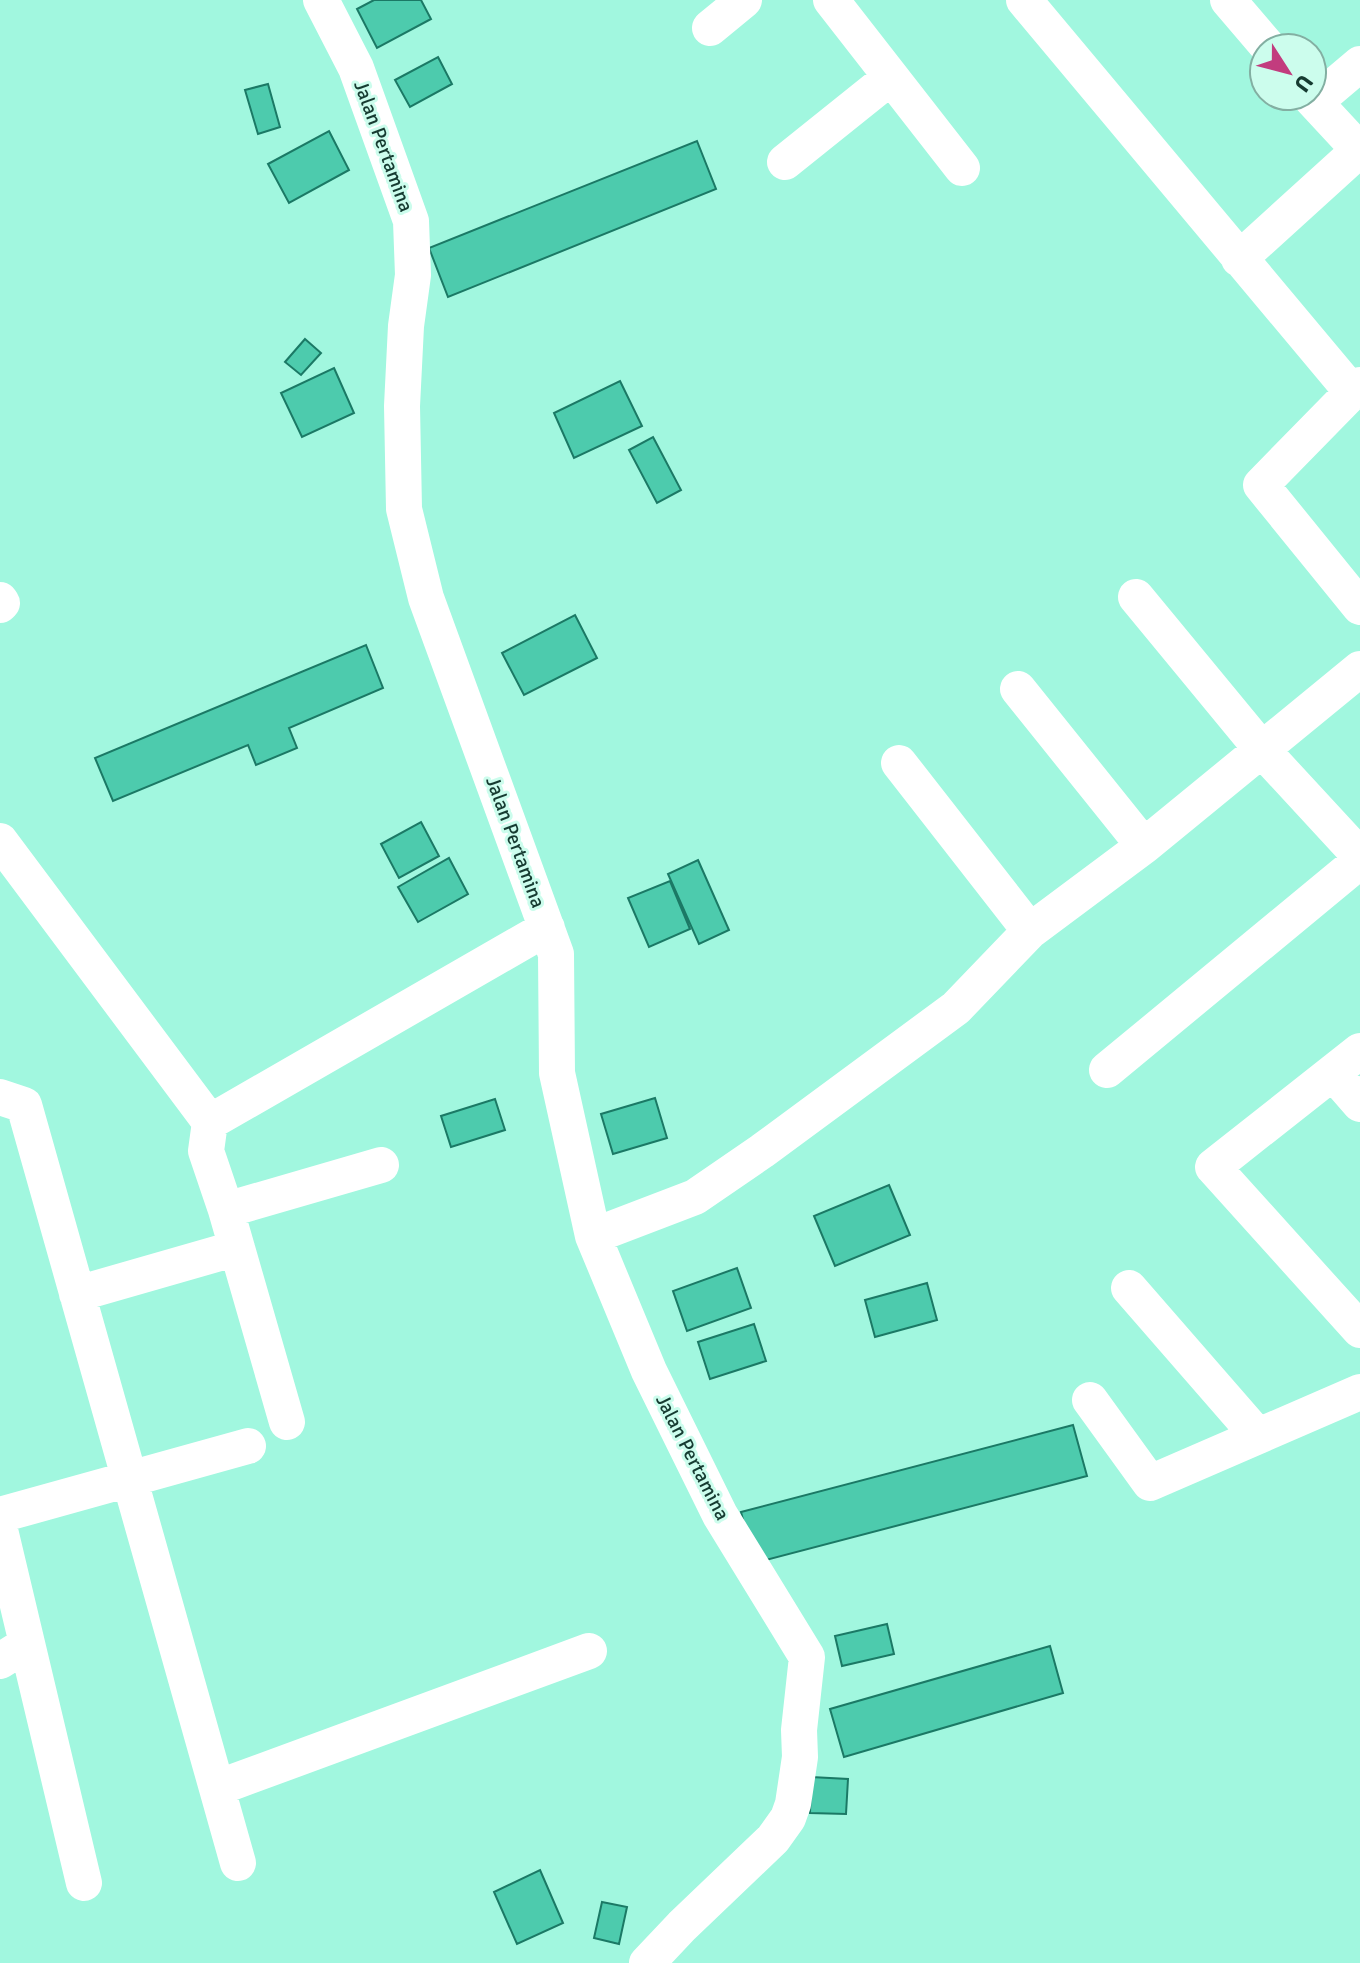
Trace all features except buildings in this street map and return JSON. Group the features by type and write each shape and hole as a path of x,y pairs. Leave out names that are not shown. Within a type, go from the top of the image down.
{"street":[{"name":"Jalan Pertamina","path":"321,0 356,68 411,221 413,275 406,326 404,509 426,598 556,954 557,1073 593,1236 649,1371 720,1515 807,1657 799,1730 800,1757 788,1818 773,1839 647,1963"},
{"path":"710,28 744,0"},
{"path":"831,0 962,168"},
{"path":"1024,0 1239,259 1356,388 1261,485 1360,607"},
{"path":"1228,0 1255,32"},
{"path":"1328,87 1360,64"},
{"path":"785,162 891,77"},
{"path":"1239,259 1360,151 1324,112"},
{"path":"1107,1070 1360,858 1263,751 1136,597"},
{"path":"593,1236 695,1197 956,1008 1030,931 1144,846 1360,669"},
{"path":"1018,689 1144,846"},
{"path":"899,763 1030,931"},
{"path":"0,841 210,1122 206,1151 287,1422"},
{"path":"210,1122 547,928"},
{"path":"1360,1104 1346,1062 1213,1167 1360,1330"},
{"path":"0,1097 24,1105 238,1863"},
{"path":"226,1210 381,1165"},
{"path":"77,1294 237,1248"},
{"path":"1129,1288 1257,1435"},
{"path":"1090,1400 1150,1483 1360,1392"},
{"path":"0,1515 248,1446"},
{"path":"0,1530 14,1653 84,1883"},
{"path":"217,1788 589,1651"}]}
